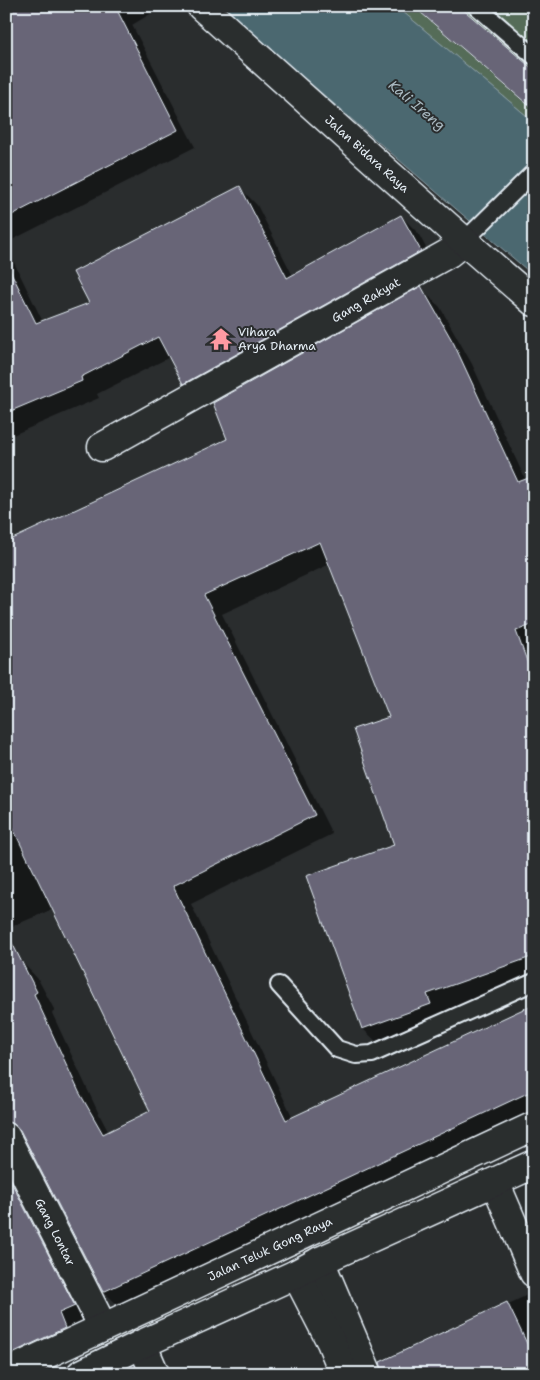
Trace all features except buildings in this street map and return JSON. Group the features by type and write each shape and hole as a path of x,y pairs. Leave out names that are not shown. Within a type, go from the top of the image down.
{"street":[{"name":"Jalan Bidara Raya","path":"201,6 468,237 534,302"},
{"name":"Gang Rakyat","path":"102,448 449,253 468,237"},
{"name":"Jalan Teluk Gong Raya","path":"6,1373 534,1126"},
{"path":"482,1150 534,1273"},
{"name":"Gang Lontar","path":"10,1152 103,1327"},
{"path":"81,1374 320,1261 534,1164"},
{"path":"320,1261 368,1374"},
{"path":"296,1274 331,1342 344,1374"},
{"path":"142,1344 155,1374"}],"lane":[{"path":"476,6 534,56"},
{"name":"Gang Rakyat","path":"468,237 534,172"},
{"path":"279,985 337,1049 356,1055 372,1054 534,982"}],"green space":[{"path":"396,6 534,6 534,122"}],"water":[{"name":"Kali Ireng","path":"220,6 396,6 534,122 534,276"}],"place":[{"name":"Vihara Arya Dharma","path":"221,339"}]}
